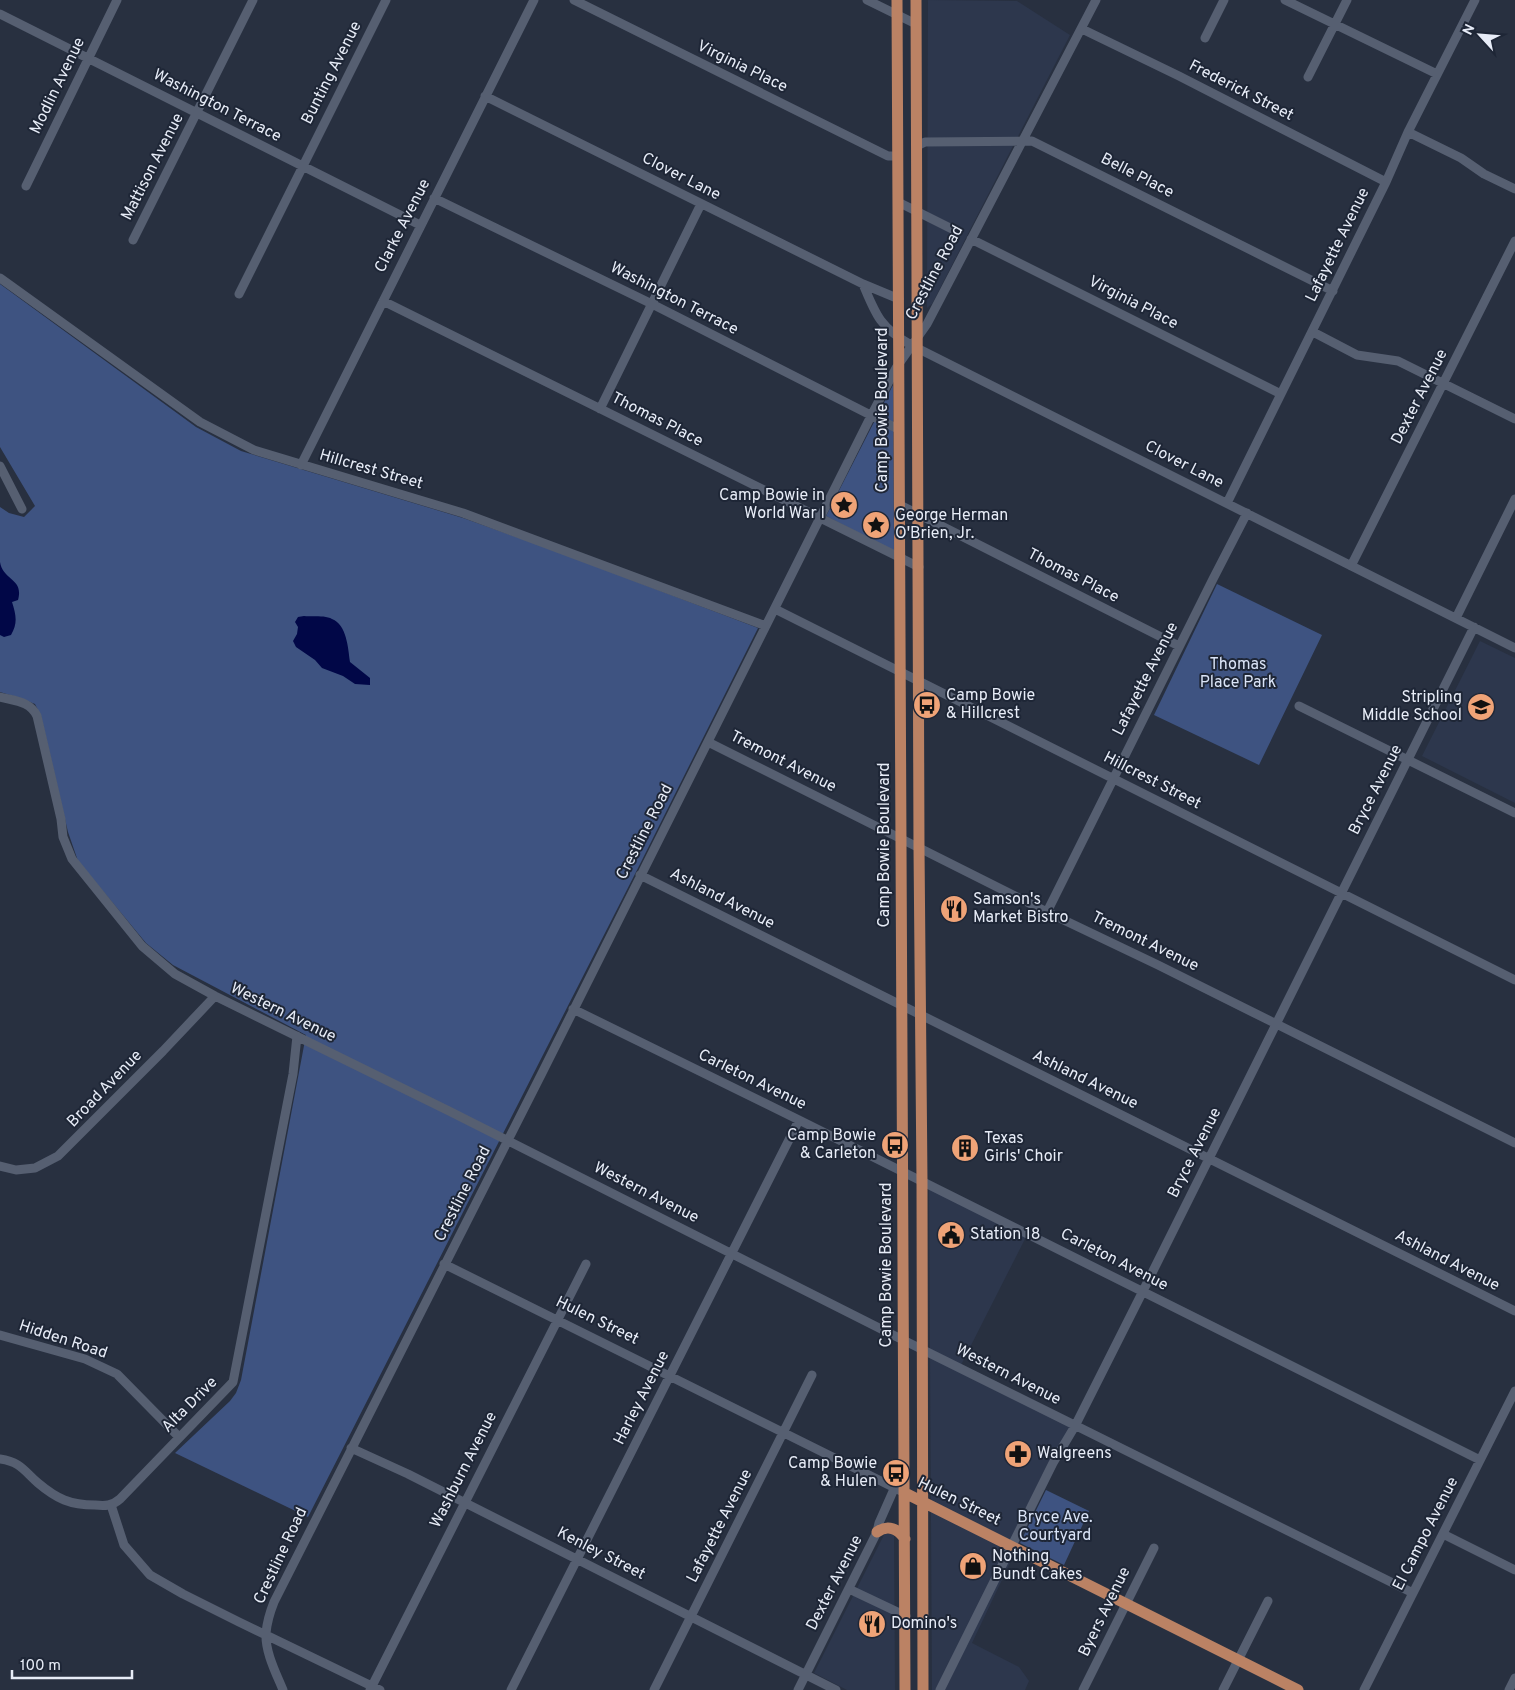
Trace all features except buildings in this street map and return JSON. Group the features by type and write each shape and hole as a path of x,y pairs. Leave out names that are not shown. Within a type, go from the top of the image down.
{"main road":[{"name":"Camp Bowie Boulevard","path":"897,0 903,1171 903,1340 899,1491 905,1539 905,1690"},
{"path":"916,0 916,343 919,514 919,848 924,1502 923,1690"},
{"path":"898,156 917,146"},
{"path":"903,1253 922,1252"},
{"name":"Hulen Street","path":"899,1491 1298,1690"},
{"path":"877,1532 882,1528 889,1528 895,1530 905,1539"}],"street":[{"name":"Modlin Avenue","path":"26,186 116,0"},
{"name":"Mattison Avenue","path":"133,240 253,0"},
{"name":"Bunting Avenue","path":"239,294 386,0"},
{"name":"Clarke Avenue","path":"301,465 534,0"},
{"name":"Virginia Place","path":"574,0 888,156 898,156"},
{"path":"867,0 916,24"},
{"path":"1205,38 1224,0"},
{"path":"1285,0 1436,74"},
{"path":"1308,77 1347,0"},
{"name":"Lafayette Avenue","path":"1227,503 1313,332 1436,74 1475,0"},
{"name":"Crestline Road","path":"284,1690 276,1674 266,1635 267,1622 274,1602 871,416 899,363 916,343 927,324 1082,29 1093,3"},
{"name":"Washington Terrace","path":"0,14 420,225"},
{"name":"Frederick Street","path":"1082,29 1179,76 1386,182"},
{"name":"Clover Lane","path":"486,96 863,284 899,299"},
{"path":"1408,132 1460,158 1484,174 1515,189"},
{"name":"Belle Place","path":"917,146 925,142 1032,141 1333,290"},
{"name":"Washington Terrace","path":"434,198 652,304 898,430"},
{"path":"898,202 956,232"},
{"path":"600,409 701,204"},
{"name":"Virginia Place","path":"971,239 1281,394"},
{"name":"Dexter Avenue","path":"1351,566 1515,241"},
{"name":"Hillcrest Street","path":"0,278 200,422 254,450 463,513 766,626"},
{"name":"Clover Lane","path":"863,284 879,320 886,329 899,339 916,343 1515,648"},
{"name":"Thomas Place","path":"382,301 919,567"},
{"path":"1313,332 1358,355 1398,361 1515,419"},
{"path":"0,466 22,509"},
{"path":"1456,618 1515,500"},
{"name":"Thomas Place","path":"900,504 1179,646"},
{"name":"Lafayette Avenue","path":"1048,912 1113,778 1247,513"},
{"name":"Hillcrest Street","path":"775,609 1515,980"},
{"name":"Bryce Avenue","path":"940,1690 1053,1463 1075,1426 1210,1158 1474,627"},
{"name":"Western Avenue","path":"0,697 31,706 37,716 61,820 63,837 72,859 142,946 175,974 215,996 450,1110 507,1141 903,1340 1413,1593"},
{"path":"1299,706 1515,813"},
{"name":"Tremont Avenue","path":"708,742 1515,1143"},
{"name":"Ashland Avenue","path":"640,876 1515,1311"},
{"name":"Broad Avenue","path":"0,1166 16,1170 35,1168 58,1156 215,996"},
{"name":"Carleton Avenue","path":"573,1009 903,1171 1480,1460"},
{"name":"Alta Drive","path":"111,1505 120,1499 227,1390 236,1375 292,1074 297,1036"},
{"name":"Harley Avenue","path":"511,1690 799,1120"},
{"name":"Hulen Street","path":"444,1264 899,1491"},
{"name":"Washburn Avenue","path":"374,1689 465,1503 586,1264"},
{"name":"Hidden Road","path":"0,1335 85,1359 117,1374 179,1437"},
{"name":"Lafayette Avenue","path":"654,1690 812,1375"},
{"name":"El Campo Avenue","path":"1364,1690 1515,1391"},
{"name":"Kenley Street","path":"351,1448 578,1559 836,1690"},
{"path":"0,1459 16,1463 37,1482 67,1502 80,1505 111,1505 124,1545 150,1575 183,1594 374,1689"},
{"name":"Dexter Avenue","path":"798,1690 877,1532 879,1523 899,1491"},
{"path":"1443,1534 1515,1570"},
{"name":"Byers Avenue","path":"1083,1690 1154,1548"},
{"path":"849,1589 906,1616"},
{"path":"1223,1690 1268,1601"},
{"path":"1509,1690 1515,1678"}],"shaded area":[{"path":"928,0 1017,1 1070,35 932,304 927,308"},
{"path":"0,562 5,573 16,583 19,593 18,600 12,602 15,627 11,635 4,637 0,635"},
{"path":"298,617 326,617 341,626 346,637 350,662 370,678 370,685 355,684 343,676 322,668 315,660 296,647 293,641 298,627 295,622"},
{"name":"Stripling Middle School","path":"1480,641 1515,658 1515,803 1422,756"},
{"path":"929,1184 1028,1233 960,1367 1075,1426 972,1643 1019,1667 1029,1681 1025,1690 932,1690"},
{"path":"885,1533 894,1534 895,1690 847,1690 814,1673"}],"green space":[{"path":"0,284 196,427 241,451 463,518 758,628 308,1517 175,1453 230,1401 236,1393 241,1380 306,1035 173,965 146,943 78,861 68,832 41,716 35,704 0,692 0,507 9,513 24,517 35,506 0,447"},
{"path":"893,385 894,551 826,516"},
{"name":"Thomas Place Park","path":"1217,584 1322,635 1259,765 1154,715"},
{"name":"Bryce Ave. Courtyard","path":"1046,1490 1089,1511 1064,1565 1020,1543"}],"place":[{"name":"Camp Bowie in World War I","path":"844,505"},
{"name":"George Herman O'Brien, Jr.","path":"876,525"},
{"name":"Camp Bowie & Hillcrest","path":"927,705"},
{"name":"Stripling Middle School","path":"1481,707"},
{"name":"Samson's Market Bistro","path":"954,909"},
{"name":"Camp Bowie & Carleton","path":"895,1145"},
{"name":"Texas Girls' Choir","path":"965,1148"},
{"name":"Station 18","path":"951,1235"},
{"name":"Walgreens","path":"1018,1454"},
{"name":"Camp Bowie & Hulen","path":"896,1473"},
{"name":"Nothing Bundt Cakes","path":"973,1566"},
{"name":"Domino's","path":"872,1624"}]}
